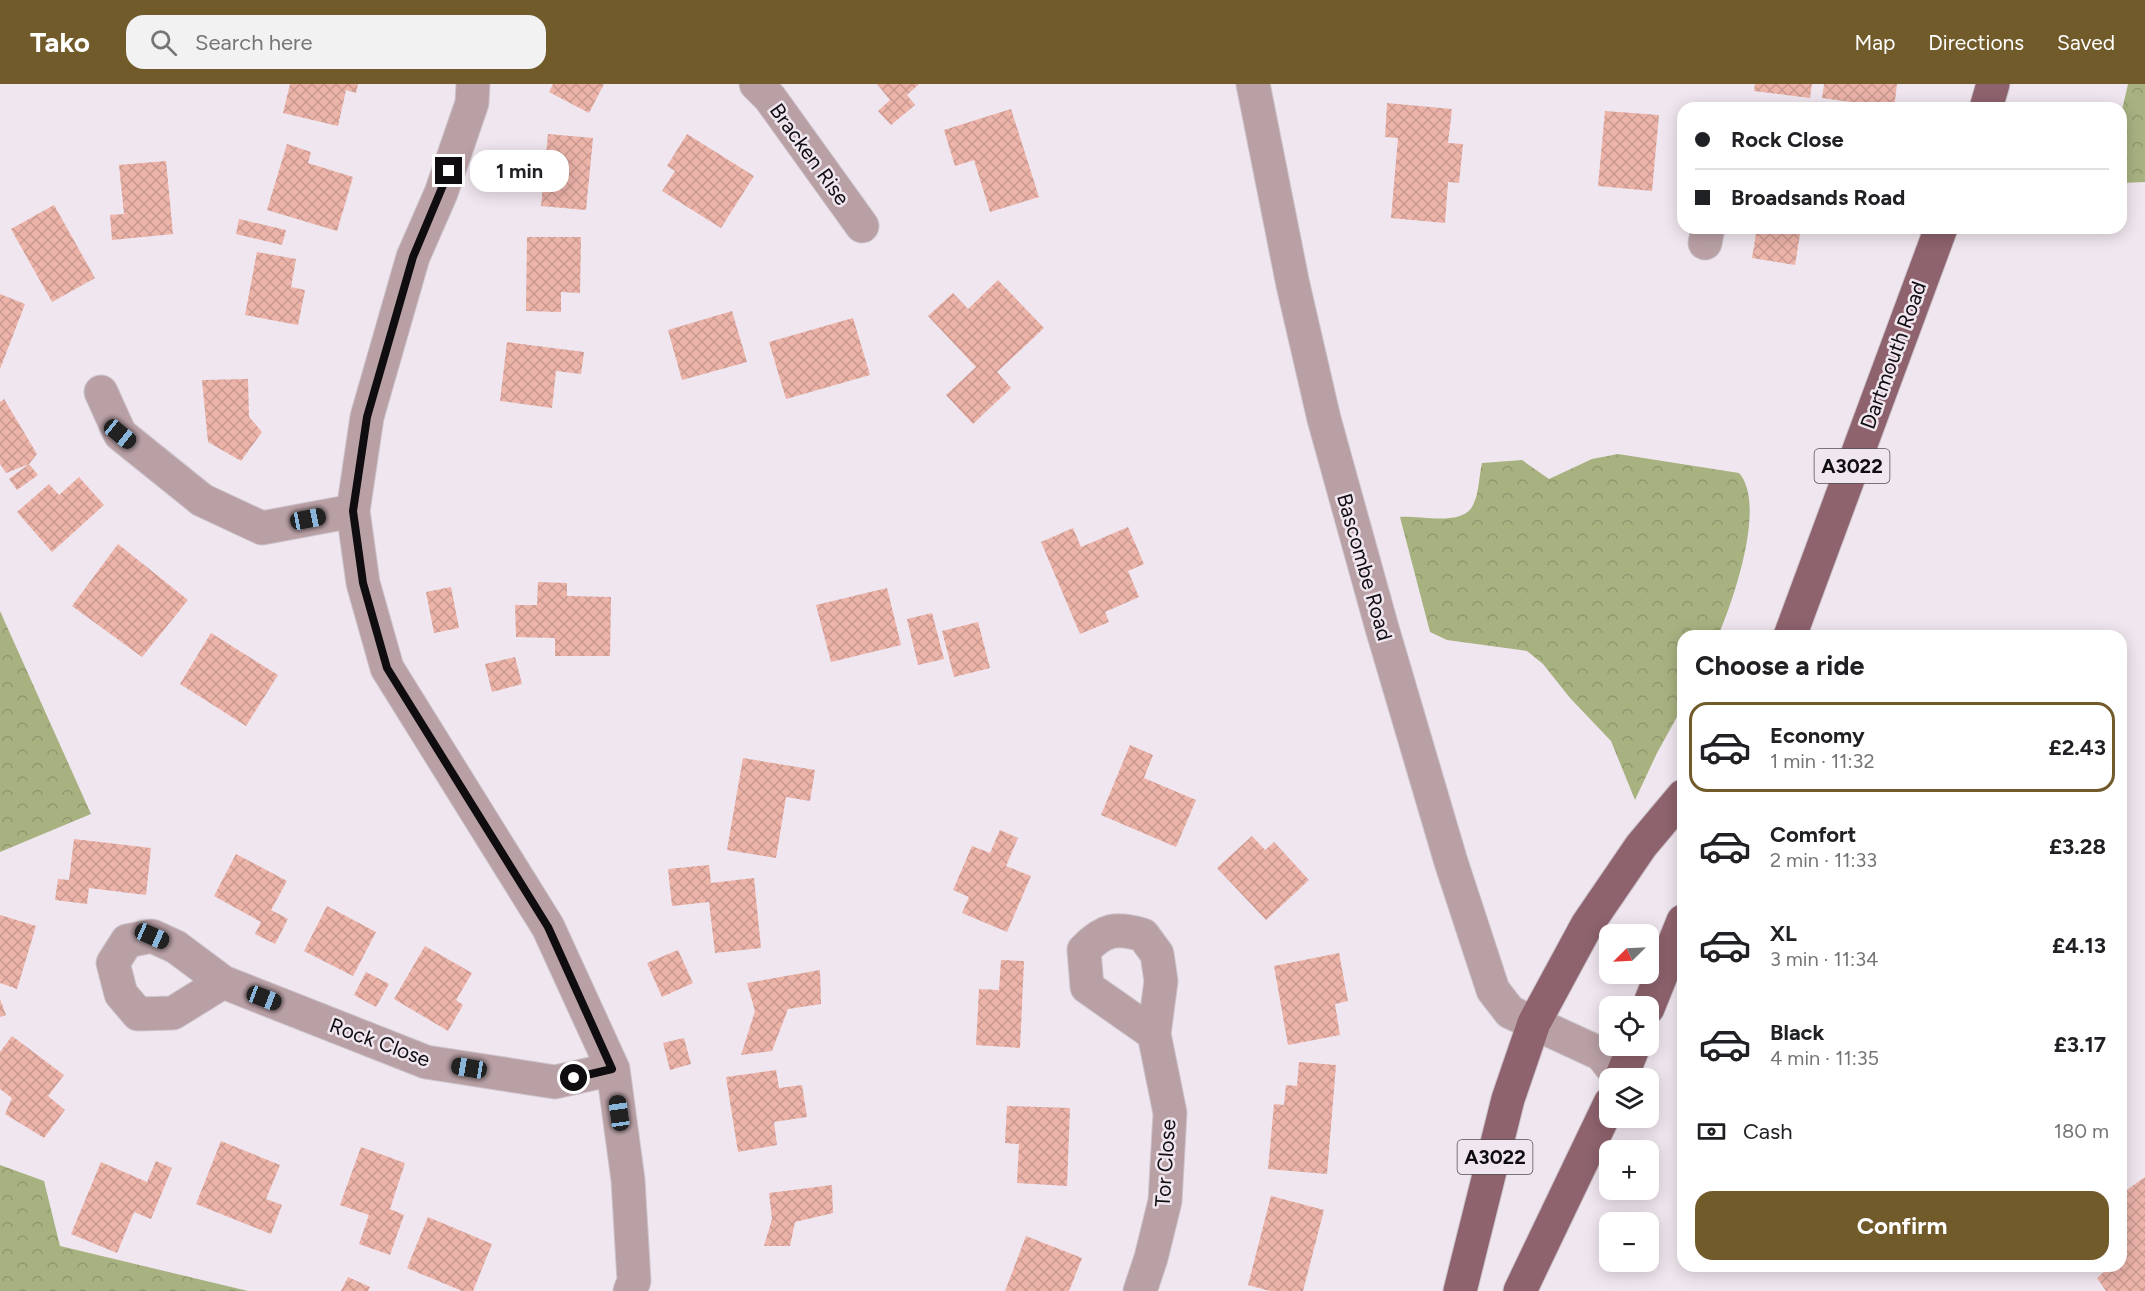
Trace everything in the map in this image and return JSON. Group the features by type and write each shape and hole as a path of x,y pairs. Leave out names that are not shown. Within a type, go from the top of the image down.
{"main road":[{"path":"1988,102 1993,84"},
{"name":"Dartmouth Road","path":"1791,630 1939,234"},
{"name":"A3022","path":"1460,1291 1508,1099 1534,1023 1587,926 1641,846 1677,803"},
{"path":"1653,996 1677,936"},
{"path":"1520,1291 1599,1126"}],"street":[{"path":"473,84 472,103 441,193 413,257 367,417 353,511 363,583 387,668 548,927 612,1069 628,1180 634,1281 630,1291"},
{"name":"Bracken Rise","path":"756,84 770,98 862,226"},
{"name":"Bascombe Road","path":"1253,84 1293,285 1324,419 1382,628 1445,840 1493,990 1510,1012 1601,1054 1613,1068"},
{"path":"101,392 120,434 202,500 262,528 353,511"},
{"name":"Rock Close","path":"223,982 426,1062 555,1082 612,1069"},
{"name":"Tor Close","path":"1140,1291 1165,1201 1170,1113 1154,1034"}],"green space":[{"path":"2128,84 2145,84 2145,182 2127,183 2127,102 2124,102"},
{"path":"1618,454 1739,473 1747,488 1750,507 1749,529 1739,578 1720,630 1677,630 1677,717 1635,800 1611,741 1570,698 1543,664 1527,651 1447,640 1430,632 1400,517 1451,518 1468,512 1477,496 1482,463 1522,460 1549,479 1592,459"},
{"path":"0,611 91,814 0,852"},
{"path":"0,1165 44,1181 60,1246 248,1291 0,1291"}],"building":[{"path":"290,84 358,84 356,93 346,90 338,126 283,113"},
{"path":"553,84 604,84 589,113 549,92"},
{"path":"877,84 919,84 907,95 915,105 891,125 878,111 890,100"},
{"path":"1755,84 1812,84 1810,98 1754,91"},
{"path":"1824,84 1897,84 1895,102 1851,102 1822,98"},
{"path":"1387,103 1452,109 1448,143 1463,144 1459,183 1448,182 1445,223 1391,218 1398,138 1385,137"},
{"path":"1011,109 1039,197 990,212 974,160 955,166 944,130"},
{"path":"1605,111 1659,115 1652,191 1598,186"},
{"path":"548,134 593,138 586,210 541,206"},
{"path":"687,134 754,176 721,228 662,191 675,171 667,166"},
{"path":"287,144 311,152 308,163 353,177 337,231 267,210"},
{"path":"166,161 173,234 112,240 110,215 124,214 119,165"},
{"path":"54,205 95,278 52,302 11,229"},
{"path":"239,219 286,230 282,245 236,234"},
{"path":"1756,234 1800,234 1795,265 1752,258"},
{"path":"527,237 581,237 580,293 561,292 561,312 526,311"},
{"path":"257,252 296,259 291,287 305,290 298,325 245,315"},
{"path":"998,280 1044,328 997,372 1011,388 973,424 946,395 976,367 928,316 953,293 968,309"},
{"path":"0,294 25,304 0,369"},
{"path":"732,311 747,362 682,380 668,330"},
{"path":"853,318 870,375 786,399 769,342"},
{"path":"507,342 584,352 581,374 556,371 552,408 500,401"},
{"path":"248,379 249,417 262,432 241,461 208,442 202,380"},
{"path":"4,399 37,454 29,464 6,473 0,464 0,402"},
{"path":"29,464 38,475 17,490 9,479"},
{"path":"79,477 104,505 52,552 17,512 49,484 59,495"},
{"path":"1128,527 1144,564 1128,571 1139,597 1105,612 1109,622 1080,634 1041,542 1073,528 1081,547"},
{"path":"118,544 188,600 142,657 72,606"},
{"path":"538,582 567,583 567,596 611,597 610,656 555,656 555,638 516,637 515,605 537,605"},
{"path":"451,587 459,628 434,633 426,592"},
{"path":"887,588 901,645 831,662 816,605"},
{"path":"932,613 944,659 918,665 907,619"},
{"path":"978,622 990,668 954,677 942,631"},
{"path":"211,633 278,675 246,726 180,684"},
{"path":"515,657 522,684 492,692 485,664"},
{"path":"1130,745 1153,755 1144,778 1196,800 1176,847 1101,815"},
{"path":"743,758 815,770 810,801 786,797 776,858 727,850"},
{"path":"1000,830 1018,838 1006,866 1031,876 1007,932 962,913 969,897 953,890 972,846 990,853"},
{"path":"1252,836 1265,850 1274,842 1309,880 1266,920 1217,868"},
{"path":"74,839 151,848 146,895 89,888 87,904 55,900 58,879 69,880"},
{"path":"236,854 287,881 271,910 288,919 275,944 255,934 261,922 214,896"},
{"path":"709,865 711,883 754,878 761,948 715,953 709,902 672,906 668,869"},
{"path":"327,906 376,932 353,976 304,951"},
{"path":"0,915 36,926 17,989 0,983"},
{"path":"425,946 472,973 456,1000 463,1005 448,1031 394,999"},
{"path":"678,950 693,983 662,997 647,963"},
{"path":"1339,953 1348,1001 1335,1004 1340,1035 1288,1045 1274,966"},
{"path":"1001,960 1024,961 1020,1048 976,1045 979,989 999,990"},
{"path":"820,970 821,1004 788,1009 772,1051 741,1055 755,1011 747,983"},
{"path":"366,972 389,984 376,1007 354,995"},
{"path":"0,999 6,1015 0,1017"},
{"path":"12,1036 64,1075 48,1096 65,1110 44,1138 5,1114 12,1098 0,1089 0,1052"},
{"path":"684,1038 691,1064 670,1070 663,1043"},
{"path":"1299,1062 1336,1065 1327,1174 1268,1169 1274,1104 1284,1105 1286,1085 1297,1086"},
{"path":"776,1070 779,1088 802,1085 807,1117 774,1122 777,1145 738,1152 726,1077"},
{"path":"1007,1106 1070,1108 1067,1186 1017,1183 1019,1144 1005,1143"},
{"path":"221,1141 280,1165 266,1199 282,1205 271,1234 196,1204"},
{"path":"361,1147 405,1163 390,1209 404,1215 390,1255 359,1244 369,1215 340,1205"},
{"path":"156,1161 172,1168 151,1219 134,1212 117,1253 71,1234 101,1162 147,1182"},
{"path":"2145,1177 2145,1291 2106,1291 2097,1278 2104,1272 2127,1272 2127,1190"},
{"path":"832,1185 833,1213 795,1222 790,1246 764,1246 772,1219 769,1193"},
{"path":"1271,1196 1324,1210 1303,1291 1270,1291 1248,1285"},
{"path":"428,1217 492,1244 473,1291 462,1291 407,1268"},
{"path":"1026,1236 1082,1258 1069,1291 1005,1291"},
{"path":"348,1277 370,1287 368,1291 341,1291"}],"route":[{"path":"449,171 413,257 387,345 367,417 353,511 363,583 387,668 548,927 612,1069 574,1078"}]}
